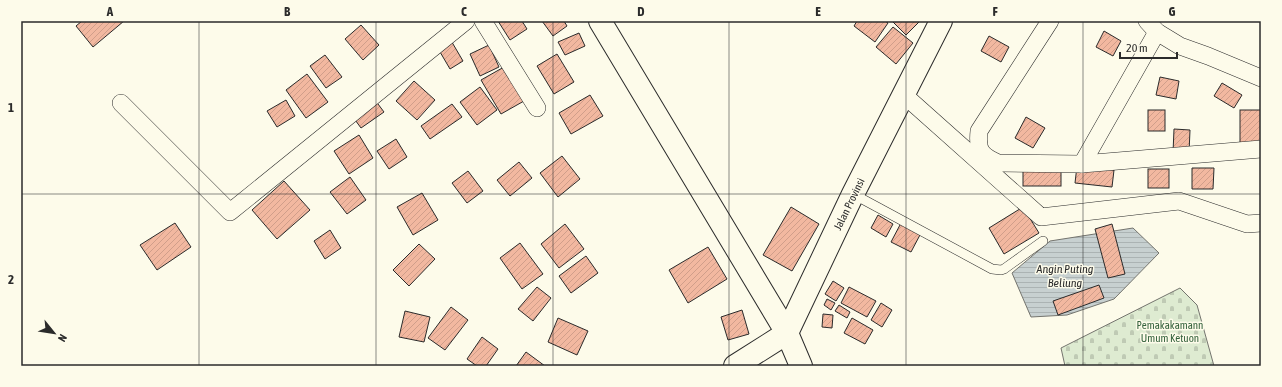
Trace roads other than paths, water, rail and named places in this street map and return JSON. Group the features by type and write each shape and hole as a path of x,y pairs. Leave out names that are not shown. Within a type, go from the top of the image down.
{"main road":[{"path":"600,21 787,333 801,366"},
{"name":"Jalan Provinsi","path":"787,333 854,194 941,21"},
{"path":"735,366 787,333"}],"street":[{"path":"121,103 230,212 466,21"},
{"path":"483,21 537,108"},
{"path":"1050,21 979,131 978,143 981,153 988,159 998,163 1082,164 1261,149"},
{"path":"1082,164 1152,26 1180,46 1261,78"},
{"path":"904,95 1041,217 1179,201 1247,224 1261,222"}],"lane":[{"path":"854,194 992,269 1004,269 1043,241"}],"water":[{"name":"Angin Puting Beliung","path":"1133,228 1159,253 1114,299 1067,315 1031,317 1012,273 1050,241"}],"park label":[{"name":"Pemakakamann Umum Ketuon","path":"1170,331"}]}
